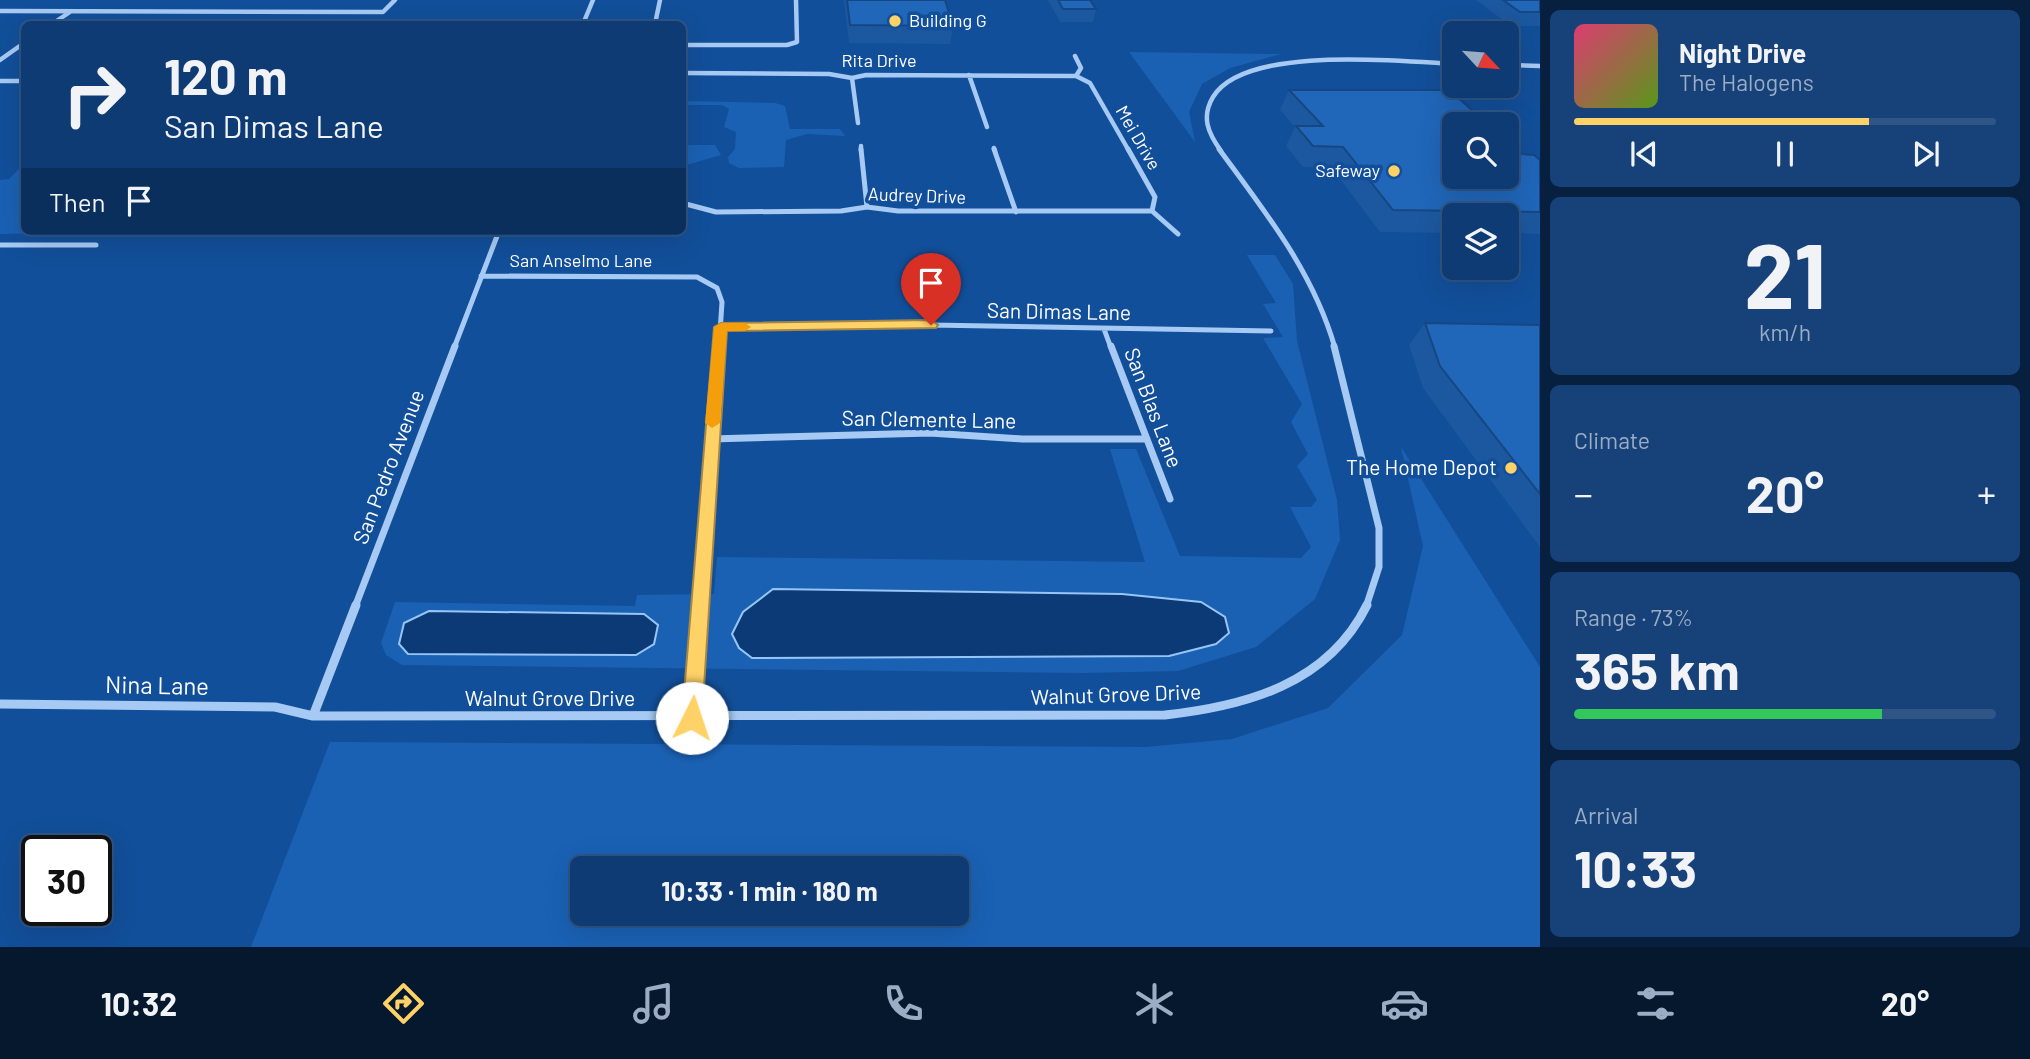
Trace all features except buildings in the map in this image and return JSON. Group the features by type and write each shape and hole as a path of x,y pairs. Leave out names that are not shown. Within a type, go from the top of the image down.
{"street":[{"path":"0,11 383,12 395,0"},
{"path":"584,21 593,0"},
{"path":"656,21 660,0"},
{"path":"686,45 787,45 797,41 796,0"},
{"path":"57,21 71,12"},
{"path":"0,60 21,45"},
{"path":"1075,57 1081,68 1076,76"},
{"name":"Walnut Grove Drive","path":"313,716 692,718 1186,715 1233,706 1280,689 1319,666 1351,634 1371,599 1380,561 1378,521 1316,293 1293,251 1216,144 1206,124 1205,110 1209,100 1226,82 1253,69 1286,62 1349,60 1442,64"},
{"path":"1519,65 1540,66"},
{"name":"Rita Drive","path":"686,74 829,74 852,78 1076,76"},
{"path":"969,75 987,127"},
{"name":"Mei Drive","path":"1076,76 1090,83 1155,197 1152,211"},
{"path":"852,78 858,123"},
{"path":"0,81 21,81"},
{"path":"861,146 867,206"},
{"path":"994,148 1016,212"},
{"name":"Audrey Drive","path":"686,204 716,212 841,211 867,206 898,211 1137,214 1152,211"},
{"path":"1152,211 1178,234"},
{"name":"San Pedro Avenue","path":"313,716 497,235"},
{"path":"0,245 96,245"},
{"name":"San Anselmo Lane","path":"481,276 698,277 717,288 722,302 721,327"},
{"name":"San Dimas Lane","path":"721,327 931,325 1271,331"},
{"path":"692,718 721,327"},
{"name":"San Blas Lane","path":"1104,329 1170,499"},
{"name":"San Clemente Lane","path":"711,439 930,433 1022,439 1147,439"},
{"name":"Nina Lane","path":"0,704 275,707 313,716"}],"shaded area":[{"path":"1129,52 1281,54 1230,68 1202,84 1189,112 1195,142"},
{"path":"686,101 775,103 785,106 790,129 840,129 845,136 807,134 786,140 784,167 739,168 729,163 728,157 735,149 736,132 724,127 729,109 722,105 686,105"},
{"path":"686,145 715,145 721,155 686,165"},
{"path":"21,167 21,234 0,234 0,180 9,179"},
{"path":"1247,255 1275,255 1293,284 1297,341 1337,500 1340,540 1315,599 1256,647 1178,671 1082,673 402,665 386,655 381,643 395,602 635,606 637,595 714,594 717,557 1145,562 1110,449 1136,449 1180,556 1301,558 1311,547 1290,507 1311,507 1317,500 1297,466 1308,454 1291,422 1302,404 1263,338 1283,337 1263,304 1276,303"},
{"path":"1401,447 1540,667 1540,947 251,947 330,742 1146,747 1232,739 1328,708 1402,635 1423,546"},
{"path":"773,589 1122,594 1201,602 1225,617 1229,633 1216,644 1169,656 752,658 739,648 732,634 743,612"},
{"path":"429,611 644,614 658,625 654,644 636,655 408,654 399,644 404,623"}],"slow traffic":[{"path":"712,423 721,327 745,327"}],"place":[{"name":"Building G","path":"895,21"},
{"name":"Safeway","path":"1394,171"},
{"name":"The Home Depot","path":"1511,468"}],"route":[{"path":"692,718 721,327 931,325"}]}
